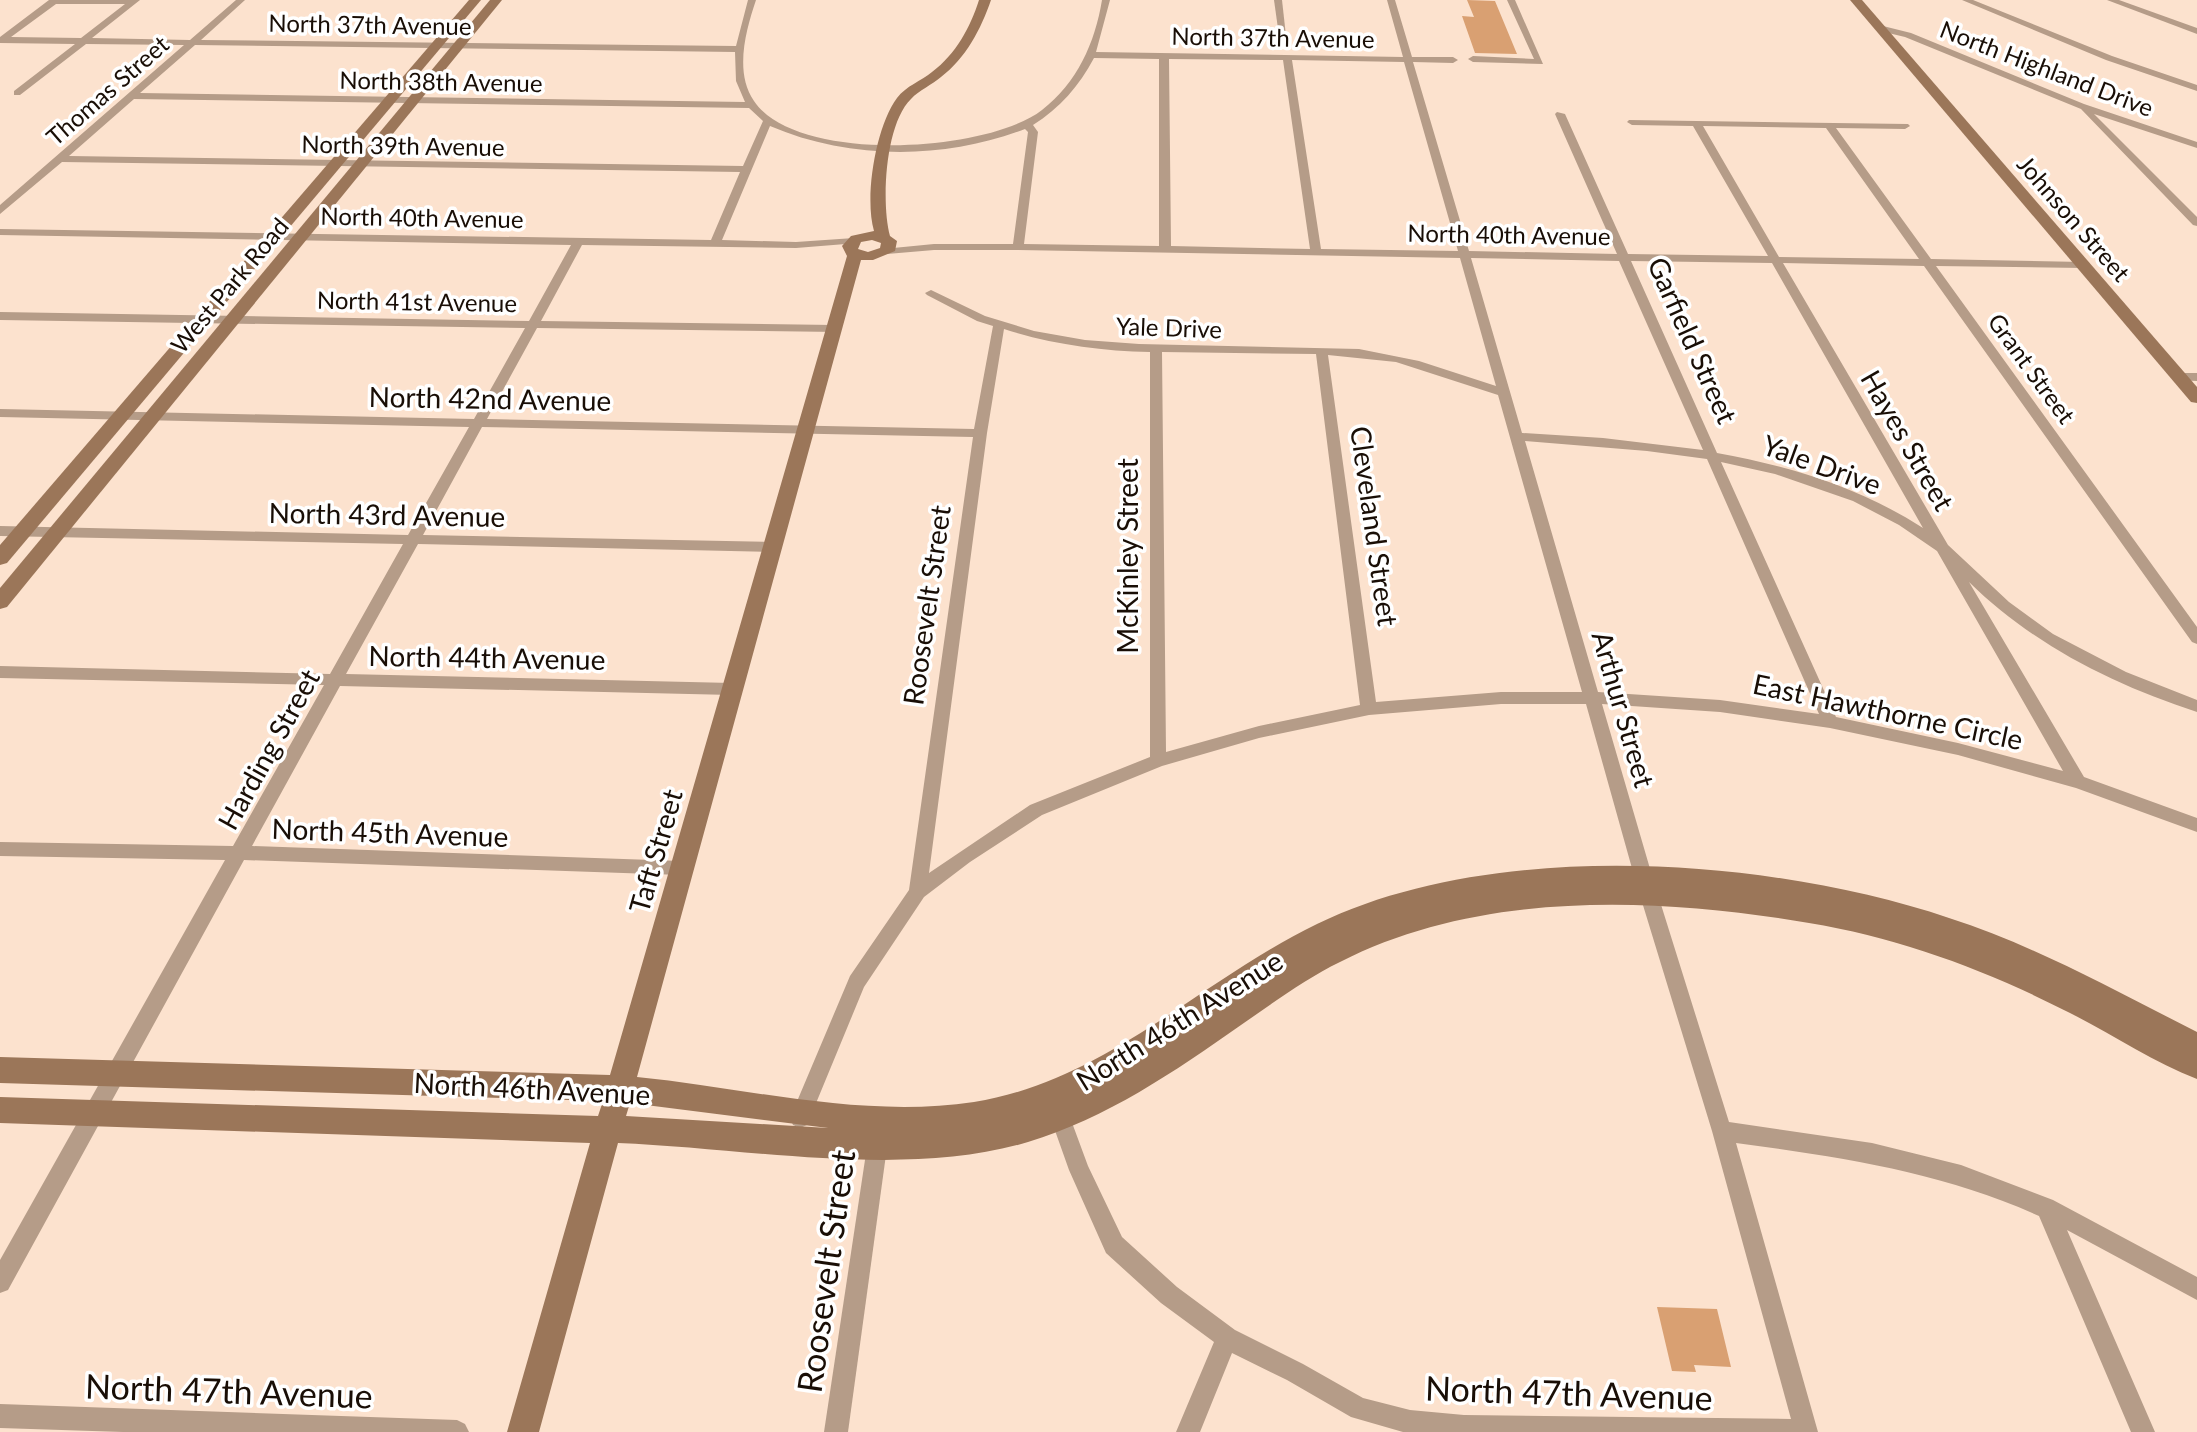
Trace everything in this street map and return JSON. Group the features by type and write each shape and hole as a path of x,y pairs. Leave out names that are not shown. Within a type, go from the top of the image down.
{"street":[{"name":"Thomas Street","path":"0,211 241,0"},
{"name":"West Park Road","path":"0,558 475,0"},
{"name":"West Park Road","path":"0,602 496,0"},
{"path":"752,0 740,49 742,77 751,105 767,122 791,133 839,145 886,149 943,146 1027,125 1058,101 1092,55 1104,19 1106,0"},
{"name":"Taft Street","path":"846,286 883,246 876,204 877,185 900,104 957,56 985,0"},
{"path":"1278,0 1284,43"},
{"name":"Arthur Street","path":"1391,0 1647,888 1722,1131 1806,1432"},
{"path":"1473,59 1540,62 1511,0"},
{"name":"Johnson Street","path":"1848,0 1902,61 1914,69 2083,265 2188,377 2197,398"},
{"name":"Johnson Street","path":"1856,0 1914,69"},
{"path":"1966,0 2097,54 2197,88"},
{"path":"1989,0 2113,50 2197,79"},
{"path":"2111,0 2197,31"},
{"path":"1,40 54,1 134,1"},
{"path":"17,93 134,1"},
{"name":"North Highland Drive","path":"1883,29 1908,35 2081,106 2197,145"},
{"name":"North 37th Avenue","path":"1,40 740,49"},
{"name":"North 37th Avenue","path":"1092,55 1453,60"},
{"path":"1164,56 1165,249"},
{"path":"1287,57 1316,252"},
{"name":"North 38th Avenue","path":"131,96 751,105"},
{"path":"2081,106 2197,223"},
{"name":"Garfield Street","path":"1560,114 1830,722"},
{"path":"715,243 767,122"},
{"path":"1632,122 1905,126"},
{"name":"Hayes Street","path":"1696,123 2078,782"},
{"path":"1018,247 1033,132 1027,125"},
{"name":"Grant Street","path":"1829,125 2197,638"},
{"path":"760,137 791,133"},
{"name":"North 39th Avenue","path":"60,159 745,169"},
{"name":"Taft Street","path":"523,1432 622,1089 855,245 869,227 876,204"},
{"name":"North 40th Avenue","path":"0,232 855,245"},
{"name":"Harding Street","path":"0,1282 114,1073 415,541 579,241"},
{"path":"855,245 883,246"},
{"name":"North 40th Avenue","path":"883,246 2083,265"},
{"name":"Yale Drive","path":"931,293 998,327 1090,345 1156,350 1322,352 1404,359 1505,393"},
{"name":"North 41st Avenue","path":"0,316 834,329"},
{"name":"Roosevelt Street","path":"918,892 980,433 998,327"},
{"name":"McKinley Street","path":"1156,350 1158,761"},
{"name":"Cleveland Street","path":"1322,352 1369,709"},
{"name":"North 42nd Avenue","path":"0,413 980,433"},
{"name":"Yale Drive","path":"1518,437 1616,444 1712,458 1788,475 1858,499 1945,550 2005,607 2052,639 2128,680 2197,706"},
{"name":"North 43rd Avenue","path":"0,531 773,547"},
{"name":"North 44th Avenue","path":"0,672 732,689"},
{"name":"East Hawthorne Circle","path":"795,1139 802,1110 857,982 918,892 964,857 1036,810 1158,761 1259,732 1369,709 1501,698 1594,698 1720,706 1830,722 1958,749 2078,782 2197,825"},
{"name":"North 45th Avenue","path":"0,849 239,853 681,868"},
{"name":"North 46th Avenue","path":"0,1070 622,1089 802,1110 879,1131 948,1142 983,1138 1136,1078 1312,964 1389,928 1442,913 1499,903 1647,888 1861,921 2047,980 2197,1046"},
{"name":"North 46th Avenue","path":"2047,980 2197,1066"},
{"name":"North 47th Avenue","path":"1056,1107 1079,1170 1114,1245 1169,1295 1227,1338 1359,1409 1410,1422 1464,1429 1806,1432"},
{"name":"North 46th Avenue","path":"0,1110 795,1139 879,1131"},
{"name":"Roosevelt Street","path":"836,1432 879,1131"},
{"path":"1722,1131 1868,1150 1963,1175 2046,1207 2197,1289"},
{"path":"2046,1207 2143,1432"},
{"path":"1188,1432 1227,1338"},
{"name":"North 47th Avenue","path":"0,1416 457,1432"}],"building":[{"path":"1467,0 1495,1 1517,54 1475,53 1462,16 1474,17"},
{"path":"1657,1307 1717,1309 1731,1367 1694,1365 1696,1372 1672,1371"}]}
